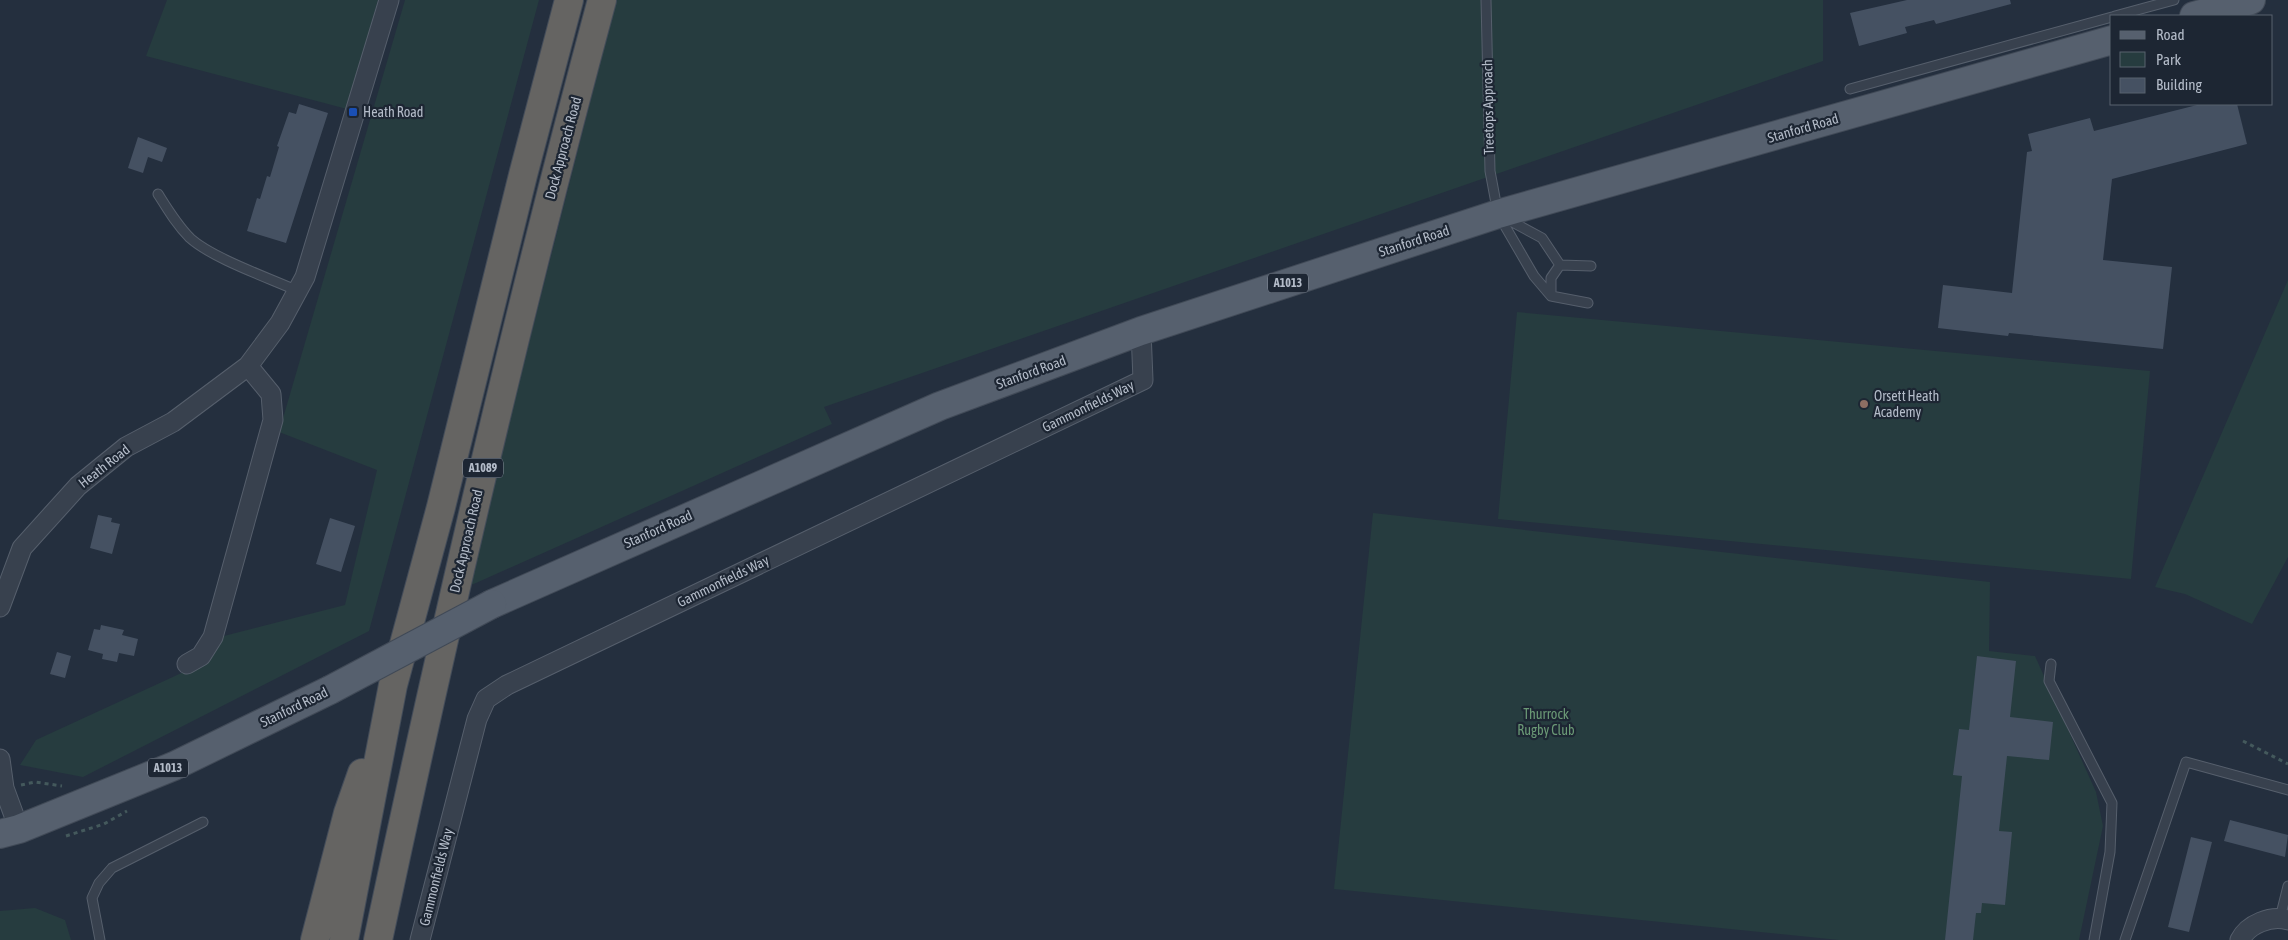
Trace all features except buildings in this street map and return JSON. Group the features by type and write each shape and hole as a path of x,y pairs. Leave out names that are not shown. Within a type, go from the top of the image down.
{"highway":[{"name":"A1089","path":"393,685 441,507 516,203 569,0"},
{"name":"Dock Approach Road","path":"378,940 472,516 553,185 602,0"},
{"path":"315,940 348,813 393,685"},
{"path":"344,940 393,685"}],"main road":[{"path":"2198,15 2251,0"},
{"name":"Stanford Road","path":"9,832 174,766 330,690 492,604 940,406 1141,331 1498,214 2110,41"}],"street":[{"name":"Heath Road","path":"0,608 22,548 78,486 126,447 173,422 248,366 280,323 305,277 389,0"},
{"name":"Gammonfields Way","path":"420,940 477,719 486,699 507,685 1143,380 1141,331"},
{"path":"188,664 201,656 213,637 273,420 271,394 248,366"},
{"path":"0,759 9,832"},
{"path":"2240,940 2253,924 2284,919"}],"lane":[{"name":"Treetops Approach","path":"1486,0 1490,171 1498,214 1534,276 1551,296"},
{"path":"2120,15 2174,0"},
{"path":"1850,89 2110,18"},
{"path":"158,194 177,224 192,239 214,254 298,291"},
{"path":"1498,214 1542,238 1560,265"},
{"path":"1560,265 1591,266"},
{"path":"1560,265 1551,278 1551,296 1588,303"},
{"path":"2051,664 2048,681 2112,803 2110,852 2094,940"},
{"path":"2125,940 2186,762 2288,790"},
{"path":"100,940 92,898 99,883 112,868 203,822"},
{"path":"2284,919 2288,886"}],"path":[{"path":"2243,741 2288,764"}],"green space":[{"path":"167,0 378,0 347,109 146,56"},
{"path":"405,0 539,0 369,631 83,777 20,765 36,740 201,664 220,637 345,605 377,470 279,432"},
{"path":"616,0 1823,0 1823,61 824,407 832,424 467,587"},
{"path":"2288,280 2288,557 2252,624 2185,594 2155,587"},
{"path":"1517,312 2150,371 2131,579 1498,519"},
{"name":"Thurrock Rugby Club","path":"1373,513 1990,582 1989,651 2035,656 2096,792 2103,826 2079,940 1839,940 1334,889"},
{"path":"35,908 65,920 71,940 0,940 0,911"}],"place":[{"name":"Heath Road","path":"353,112"},
{"name":"Orsett Heath Academy","path":"1864,404"}]}
